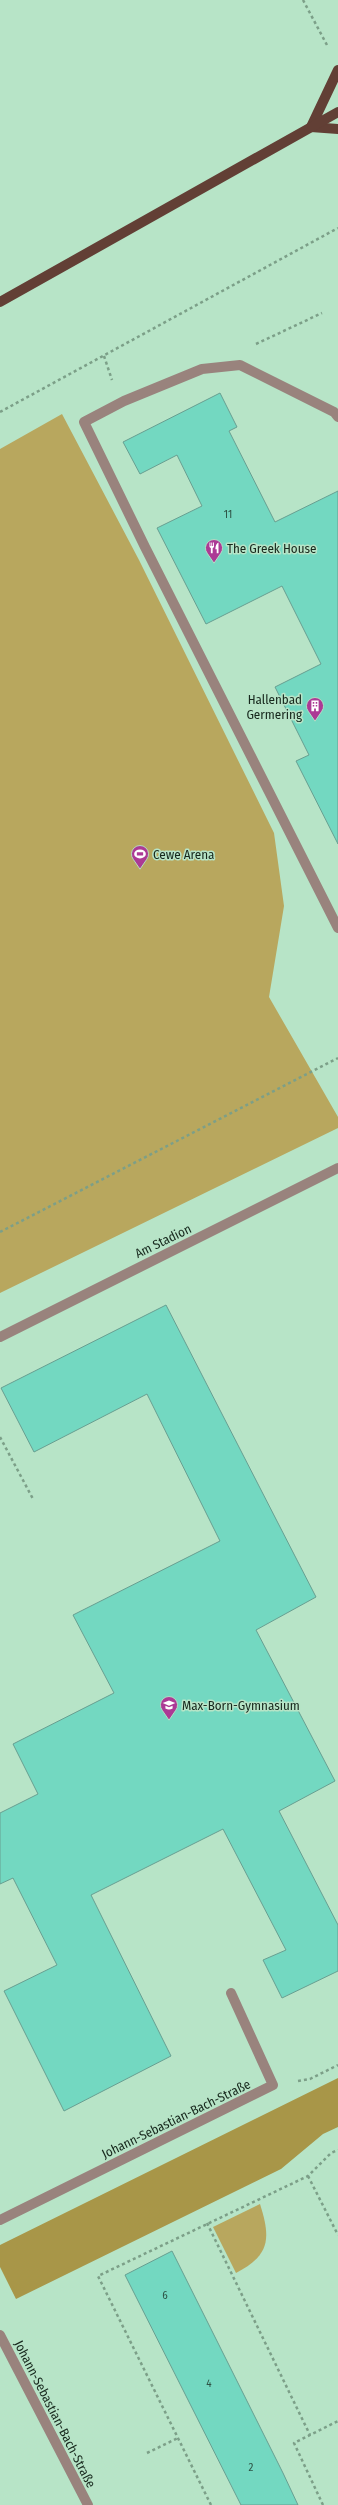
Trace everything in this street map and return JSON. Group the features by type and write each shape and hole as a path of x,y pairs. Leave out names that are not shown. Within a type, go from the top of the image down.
{"main road":[{"path":"311,127 338,70"},
{"path":"0,302 338,112"},
{"path":"311,127 338,129"}],"street":[{"path":"338,417 334,412 240,365 202,368 124,401 84,422 145,547 338,928"},
{"name":"Am Stadion","path":"0,1337 338,1168"},
{"path":"231,1993 273,2085"},
{"name":"Johann-Sebastian-Bach-Straße","path":"0,2220 273,2085"},
{"name":"Johann-Sebastian-Bach-Straße","path":"0,2335 88,2505"}],"path":[{"path":"303,0 331,52"},
{"path":"0,412 338,228"},
{"path":"252,346 322,313"},
{"path":"0,1232 338,1058"},
{"path":"0,1437 33,1499"},
{"path":"273,2085 310,2079 338,2065"},
{"path":"211,2505 98,2276 308,2176 331,2153 338,2150"},
{"path":"308,2176 338,2235"},
{"path":"207,2223 310,2435"},
{"path":"323,2505 294,2443 338,2421"},
{"path":"147,2453 178,2438"}],"shaded area":[{"name":"Cewe Arena","path":"62,414 139,560 274,833 284,906 269,997 338,1117 338,1128 0,1293 0,449"},
{"path":"338,2078 338,2127 323,2134 281,2169 16,2299 0,2267 0,2245"},
{"path":"260,2204 266,2227 265,2245 256,2260 236,2273 213,2227"}],"building":[{"path":"220,393 237,427 229,431 275,522 338,491 338,844 296,761 309,755 275,687 321,664 282,586 206,624 157,528 202,506 177,455 140,474 123,442"},
{"path":"166,1305 316,1597 256,1630 335,1781 279,1811 338,1925 338,1971 282,1998 263,1960 286,1950 223,1829 91,1895 171,2056 64,2111 4,1991 57,1965 13,1878 0,1884 0,1813 38,1794 13,1744 114,1693 73,1615 220,1541 147,1394 34,1452 1,1388"},
{"path":"172,2251 298,2505 241,2505 125,2275"}],"place":[{"name":"The Greek House","path":"214,563"},
{"name":"Hallenbad Germering","path":"315,721"},
{"name":"Cewe Arena","path":"140,869"},
{"name":"Max-Born-Gymnasium","path":"169,1720"}]}
